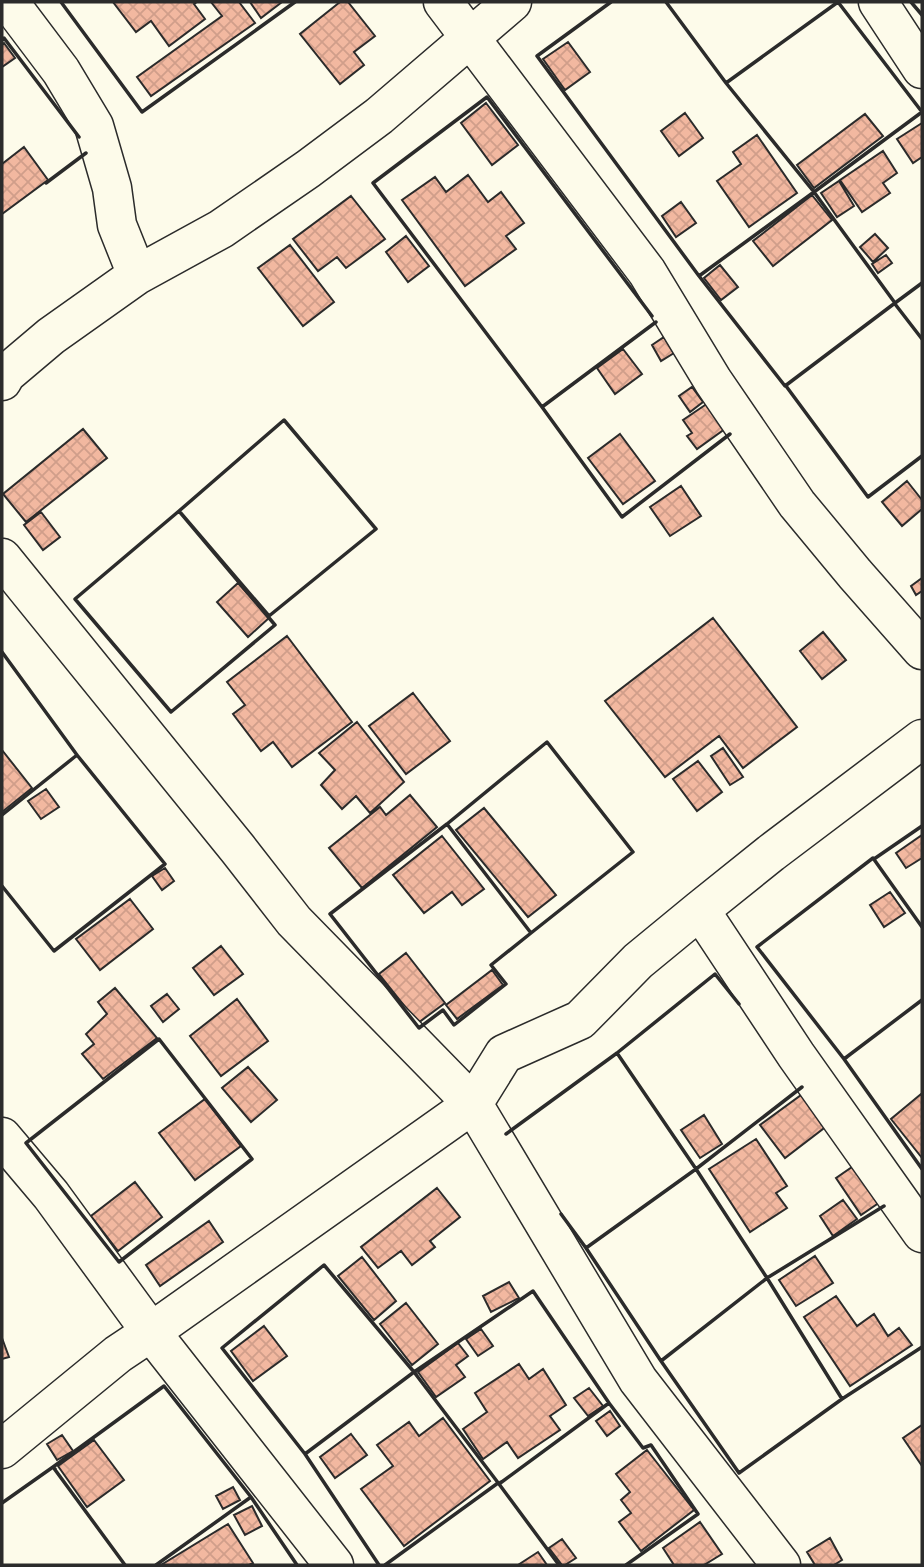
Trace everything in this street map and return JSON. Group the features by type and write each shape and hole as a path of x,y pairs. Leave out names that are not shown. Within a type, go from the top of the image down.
{"street":[{"path":"9,2 61,71 94,126 112,188 117,225 136,275"},
{"path":"443,2 647,272 713,382 797,504 922,650"},
{"path":"2,381 6,374 51,336 136,275 221,229 308,169 379,116 512,2"},
{"path":"878,2 922,69"},
{"path":"2,558 295,921 473,1104 638,1380 781,1565"},
{"path":"2,1449 118,1354 473,1104 504,1054 580,1020 638,961 771,853 922,738"},
{"path":"700,910 796,1055 922,1233"},
{"path":"2,1137 51,1195 151,1332 334,1565"}],"building":[{"path":"113,2 197,2 194,4 205,19 169,46 151,21 136,32"},
{"path":"211,2 239,2 255,23 151,96 137,77 222,16"},
{"path":"250,2 282,2 261,18"},
{"path":"340,2 348,2 375,36 354,52 364,65 340,84 300,34"},
{"path":"568,42 590,72 565,90 543,59"},
{"path":"4,43 15,58 2,67 2,45"},
{"path":"486,103 518,145 492,165 461,123"},
{"path":"685,113 703,138 679,156 661,131"},
{"path":"865,114 883,136 814,188 797,165"},
{"path":"922,123 922,157 913,163 897,139"},
{"path":"757,135 797,193 749,227 717,181 741,164 733,152"},
{"path":"24,147 48,180 2,214 2,164"},
{"path":"883,151 897,173 883,183 890,193 862,212 840,180"},
{"path":"468,175 488,202 501,192 524,223 506,236 516,249 465,286 402,200 435,177 446,192"},
{"path":"839,181 854,206 837,217 821,193"},
{"path":"812,195 832,220 773,266 753,241"},
{"path":"351,196 385,239 346,268 337,257 318,271 293,239"},
{"path":"681,202 696,223 676,237 662,216"},
{"path":"875,234 888,248 873,262 860,247"},
{"path":"406,236 429,266 408,282 386,252"},
{"path":"290,245 334,302 303,326 258,268"},
{"path":"886,255 892,263 878,273 872,264"},
{"path":"720,265 738,287 721,300 704,278"},
{"path":"664,337 674,353 661,361 652,345"},
{"path":"623,349 642,374 615,394 597,368"},
{"path":"692,387 703,402 690,412 679,396"},
{"path":"711,401 729,426 697,449 687,436 692,433 683,420"},
{"path":"83,429 107,458 26,522 3,494"},
{"path":"620,434 655,481 623,504 588,458"},
{"path":"907,481 922,500 922,509 902,526 882,502"},
{"path":"681,486 701,516 670,536 650,507"},
{"path":"41,512 60,537 43,550 24,525"},
{"path":"922,578 922,591 916,595 911,586"},
{"path":"238,583 269,618 248,637 217,602"},
{"path":"713,618 797,727 743,768 719,736 665,777 605,701"},
{"path":"823,632 846,660 822,679 800,651"},
{"path":"287,636 352,722 292,767 273,742 261,751 233,714 245,705 227,682"},
{"path":"413,693 450,741 406,774 369,726"},
{"path":"357,722 404,782 370,813 356,796 342,809 321,785 335,770 319,753"},
{"path":"723,748 743,777 730,785 711,756"},
{"path":"2,750 32,788 2,812"},
{"path":"698,761 722,792 697,811 673,779"},
{"path":"46,789 59,807 41,819 28,801"},
{"path":"410,795 437,827 362,888 329,848 380,807 386,815"},
{"path":"484,808 556,895 528,917 456,830"},
{"path":"922,835 922,858 906,868 896,853"},
{"path":"442,836 484,889 462,905 452,892 424,913 393,875"},
{"path":"165,868 174,881 162,890 152,876"},
{"path":"890,892 905,913 884,927 870,905"},
{"path":"130,899 153,929 100,970 76,939"},
{"path":"221,946 243,974 214,995 193,968"},
{"path":"406,953 445,1003 418,1023 379,974"},
{"path":"492,970 503,985 457,1019 446,1005"},
{"path":"115,988 157,1038 103,1079 82,1054 94,1044 86,1034 107,1014 98,1002"},
{"path":"167,994 179,1009 163,1022 151,1006"},
{"path":"237,999 268,1041 221,1076 190,1036"},
{"path":"248,1067 277,1100 251,1122 222,1088"},
{"path":"808,1090 832,1122 785,1158 760,1125"},
{"path":"921,1094 922,1096 922,1158 891,1119"},
{"path":"205,1099 241,1146 195,1180 159,1133"},
{"path":"704,1115 722,1144 700,1158 681,1130"},
{"path":"756,1139 787,1186 776,1193 787,1208 750,1232 709,1169"},
{"path":"858,1163 883,1200 861,1215 836,1178"},
{"path":"135,1182 162,1217 118,1251 91,1216"},
{"path":"437,1188 460,1217 430,1241 435,1247 412,1265 401,1251 378,1268 361,1247"},
{"path":"843,1200 857,1219 833,1236 820,1216"},
{"path":"209,1221 223,1242 160,1286 146,1265"},
{"path":"815,1256 833,1283 796,1306 779,1280"},
{"path":"362,1257 396,1301 374,1320 338,1276"},
{"path":"509,1282 519,1298 491,1312 483,1296"},
{"path":"836,1296 857,1326 874,1314 888,1336 899,1328 912,1345 850,1386 804,1317"},
{"path":"406,1303 438,1344 412,1365 380,1324"},
{"path":"264,1326 287,1356 253,1381 231,1351"},
{"path":"481,1329 493,1346 478,1356 466,1339"},
{"path":"2,1338 9,1357 2,1359"},
{"path":"458,1343 468,1356 456,1365 465,1377 436,1397 418,1372"},
{"path":"519,1364 529,1379 543,1369 566,1405 550,1416 560,1430 518,1458 507,1442 483,1459 463,1429 487,1412 475,1393"},
{"path":"589,1388 603,1406 588,1416 574,1398"},
{"path":"610,1411 620,1426 607,1436 596,1421"},
{"path":"443,1418 490,1481 404,1546 361,1489 393,1466 377,1445 409,1422 419,1436"},
{"path":"922,1425 922,1466 903,1438"},
{"path":"351,1434 367,1455 335,1478 320,1457"},
{"path":"62,1435 73,1451 57,1460 47,1444"},
{"path":"94,1440 124,1480 87,1507 58,1466"},
{"path":"647,1450 694,1510 641,1551 619,1522 631,1513 621,1500 630,1492 616,1474"},
{"path":"233,1487 240,1500 223,1509 216,1496"},
{"path":"252,1506 262,1526 245,1535 234,1515"},
{"path":"700,1522 722,1554 704,1565 674,1565 663,1548"},
{"path":"228,1524 253,1563 161,1565"},
{"path":"830,1538 842,1560 834,1565 815,1565 807,1552"},
{"path":"562,1539 576,1558 565,1565 562,1565 549,1548"},
{"path":"538,1552 547,1565 518,1565"}],"wall":[{"path":"61,2 142,112 295,2"},
{"path":"611,2 537,56 699,276 814,192 726,83 666,2"},
{"path":"838,2 922,112 814,192 726,83 838,2"},
{"path":"911,2 922,15"},
{"path":"2,40 4,38 79,137"},
{"path":"652,316 487,97 373,183 542,407 656,322"},
{"path":"46,183 86,153"},
{"path":"814,192 895,303 785,386 699,276 814,192"},
{"path":"895,302 922,283"},
{"path":"895,304 922,339"},
{"path":"656,322 542,407 622,517 730,434"},
{"path":"786,386 868,497 922,456"},
{"path":"284,420 376,529 269,616 179,511 284,420"},
{"path":"179,511 275,625 171,712 75,599 179,511"},
{"path":"2,652 76,756"},
{"path":"547,742 633,852 531,933 447,824 547,742"},
{"path":"2,815 77,755 165,864 54,951 2,886"},
{"path":"447,824 531,933 491,965 506,984 454,1025 443,1010 419,1028 330,914 447,824"},
{"path":"874,859 922,826"},
{"path":"922,927 873,858 757,947 844,1059 922,1000"},
{"path":"617,1053 715,974 739,1004"},
{"path":"159,1039 252,1159 119,1262 26,1143 159,1039"},
{"path":"506,1134 617,1053 696,1169 802,1087"},
{"path":"847,1057 844,1059 922,1169"},
{"path":"661,1361 739,1473 842,1399 767,1278 696,1169 586,1248 661,1361 767,1278 884,1206"},
{"path":"561,1214 586,1248"},
{"path":"324,1265 414,1372 305,1454 222,1348 324,1265"},
{"path":"533,1291 609,1403 499,1484 414,1372 533,1291"},
{"path":"842,1399 922,1347"},
{"path":"379,1565 305,1454 414,1372 416,1374"},
{"path":"125,1565 53,1467 164,1386 251,1497 156,1565"},
{"path":"609,1403 643,1448 651,1445 698,1514 626,1565"},
{"path":"2,1503 53,1467 55,1469"},
{"path":"501,1482 499,1484 559,1565"},
{"path":"385,1565 498,1483"},
{"path":"250,1498 297,1565"}]}
